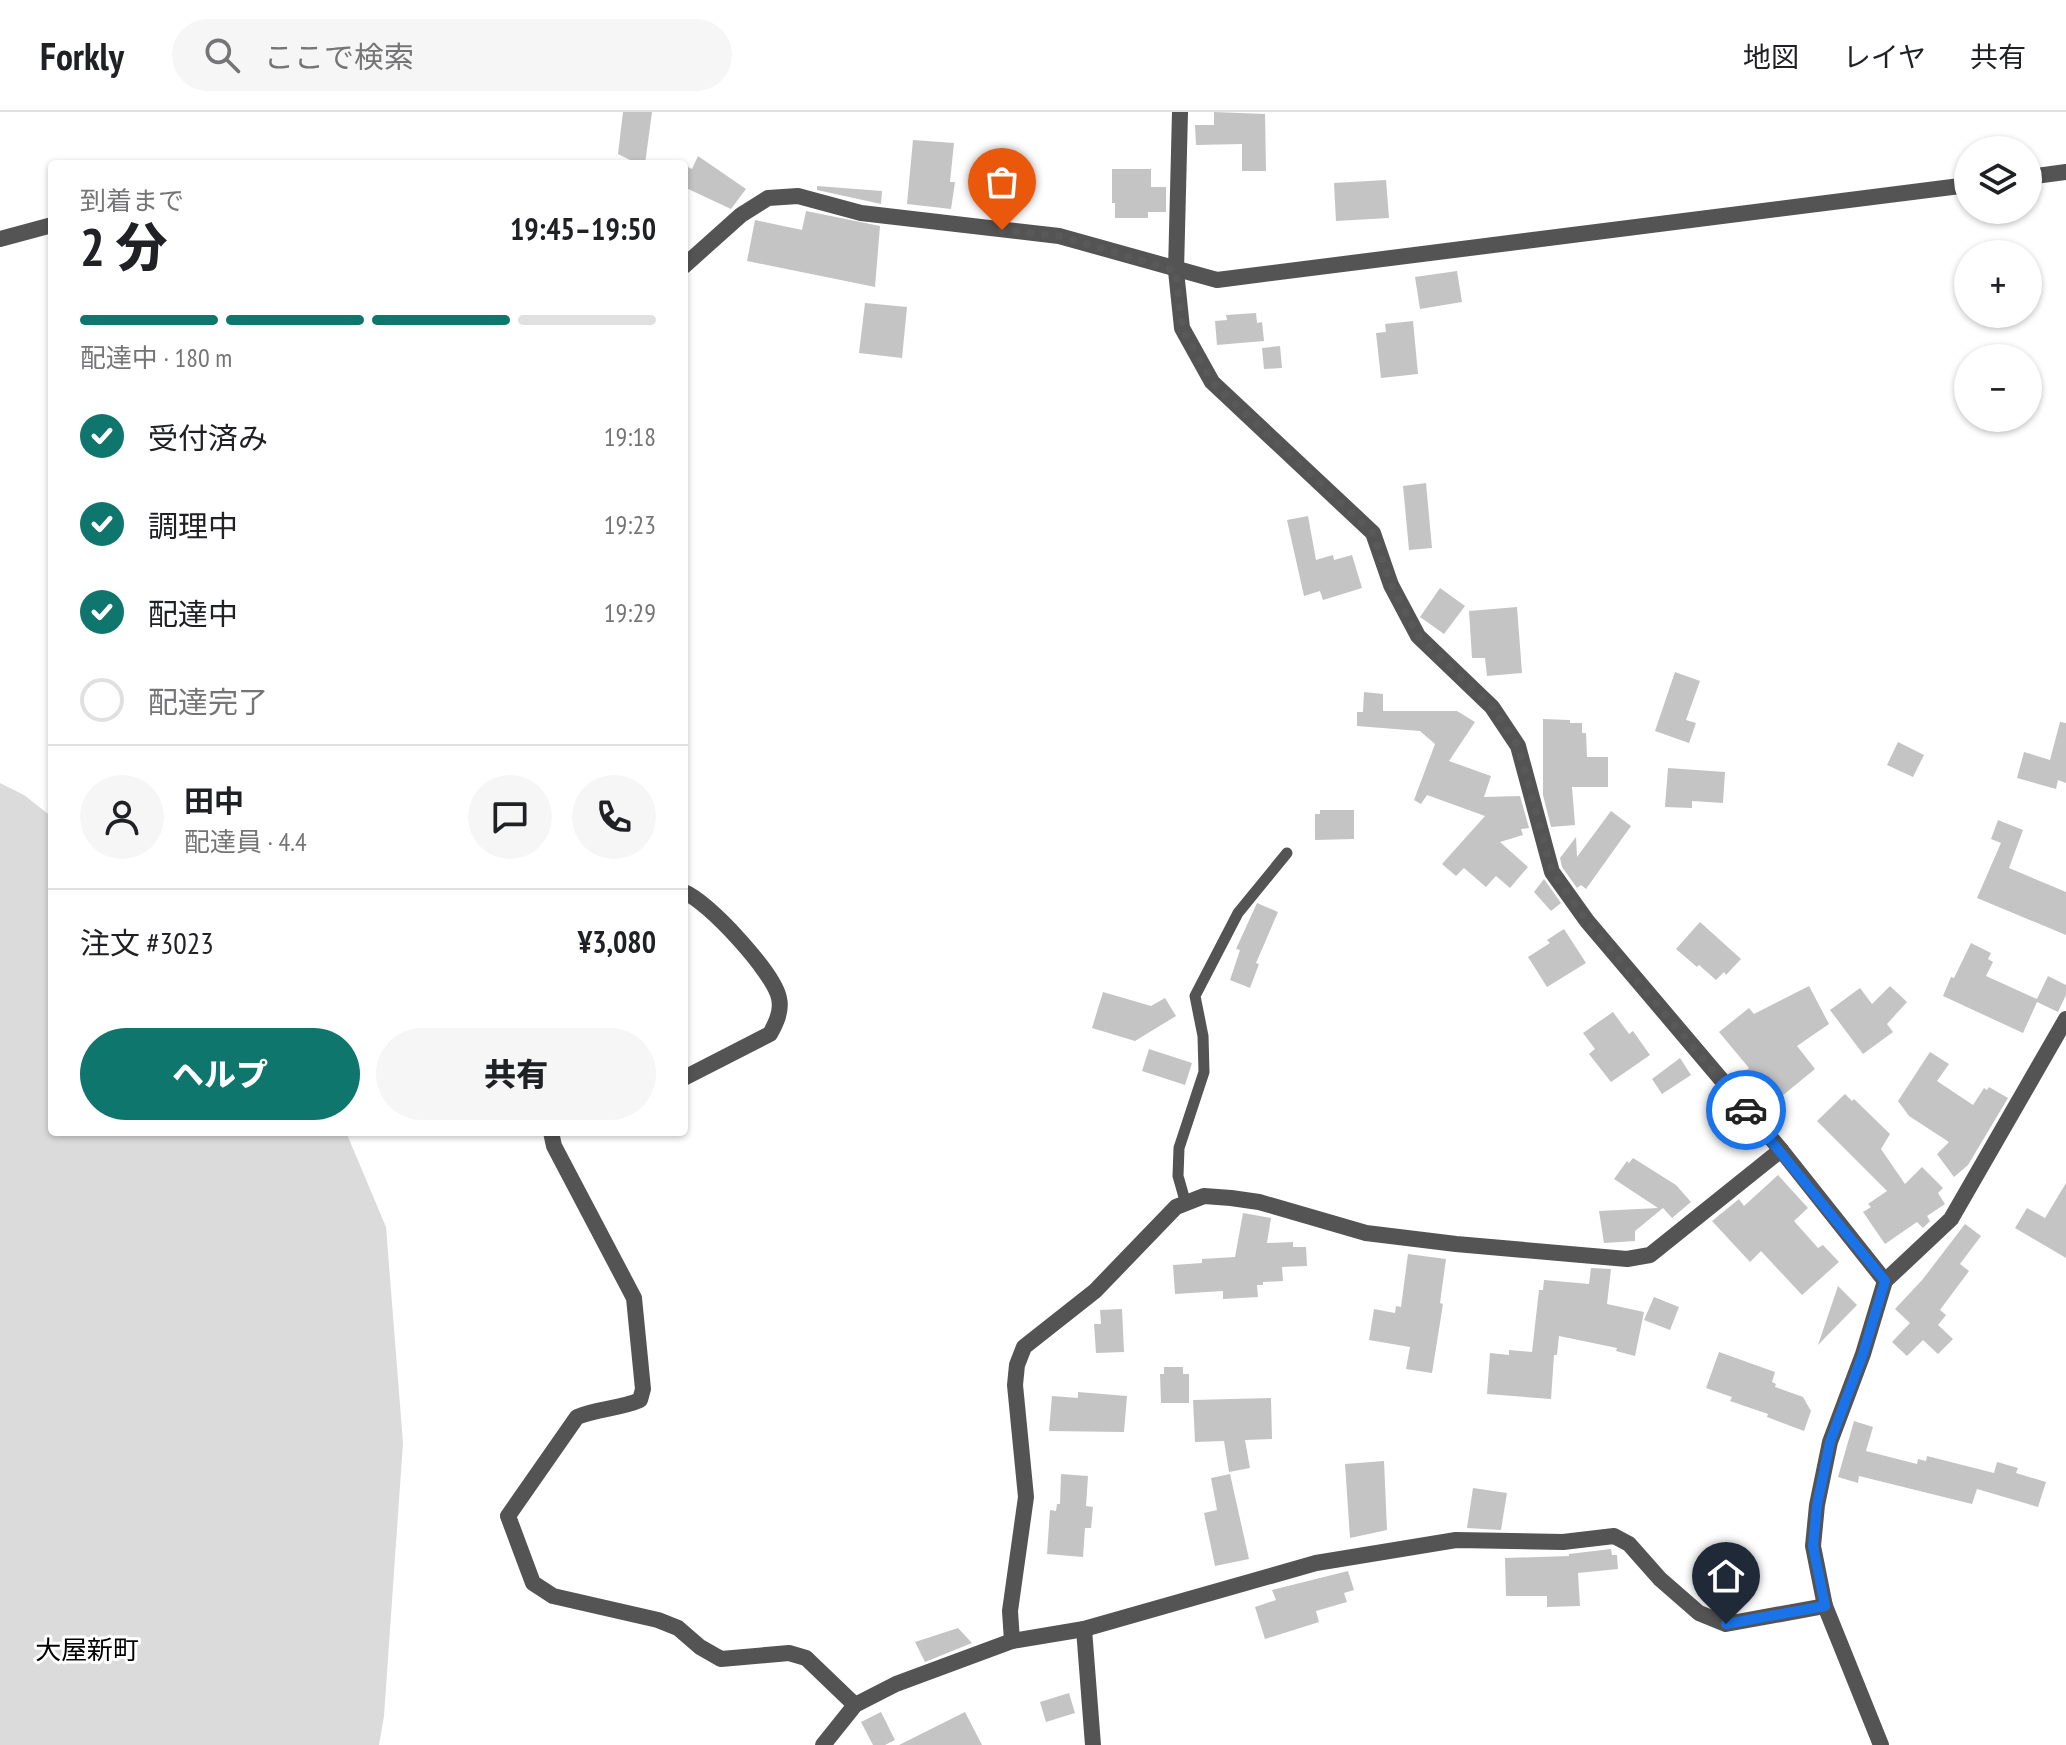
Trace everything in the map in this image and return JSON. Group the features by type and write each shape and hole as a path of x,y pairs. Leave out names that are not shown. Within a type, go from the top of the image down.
{"street":[{"path":"1180,112 1176,271 1182,328 1212,382 1373,533 1391,585 1418,636 1492,707 1518,746 1552,872 1587,921 1781,1150 1885,1281"},
{"path":"2042,175 2066,172"},
{"path":"688,262 741,215 768,198 798,196 861,213 1059,236 1217,280 1954,187"},
{"path":"0,239 48,226"},
{"path":"688,894 714,912 774,984 780,1000 777,1020 770,1034 688,1076"},
{"path":"1881,1745 1825,1606 1813,1546 1817,1505 1830,1442 1863,1354 1885,1281 1951,1219 2066,1019"},
{"path":"552,1136 554,1146 634,1298 643,1389 640,1400 577,1417 508,1516 533,1583 553,1596 658,1620 678,1628 700,1647 721,1659 789,1653 806,1658 855,1705"},
{"path":"1012,1641 1010,1611 1026,1497 1015,1385 1020,1356 1024,1347 1095,1291 1176,1207 1204,1196 1231,1198 1259,1202 1366,1233 1627,1259 1650,1255 1781,1150"},
{"path":"823,1745 855,1705 896,1684 1012,1641 1084,1629 1316,1563 1456,1540 1563,1542 1614,1536 1629,1544 1660,1579 1699,1613 1726,1624 1825,1606"},
{"path":"1084,1629 1093,1745"}],"lane":[{"path":"1186,1204 1178,1176 1179,1148 1204,1072 1203,1036 1195,996 1238,913 1287,853"}],"shaded area":[{"path":"0,783 24,795 48,814 48,1136 348,1136 386,1227 403,1443 384,1716 379,1745 0,1745"}],"building":[{"path":"623,112 652,112 646,160 630,160 618,154"},
{"path":"1214,112 1265,114 1266,171 1242,171 1242,144 1196,145 1195,125 1214,125"},
{"path":"913,140 954,143 950,182 955,182 951,209 907,204"},
{"path":"698,156 746,189 731,209 688,189 688,167 692,169"},
{"path":"1112,169 1151,169 1151,187 1166,187 1166,212 1148,212 1148,218 1115,218"},
{"path":"1386,180 1389,218 1336,221 1334,183"},
{"path":"817,186 882,191 881,204 817,190"},
{"path":"806,211 880,226 875,287 747,261 755,220 802,230"},
{"path":"1457,271 1462,302 1420,309 1415,277"},
{"path":"865,303 907,307 902,358 859,353"},
{"path":"1256,313 1257,323 1262,322 1264,341 1217,345 1215,321 1227,320 1226,315"},
{"path":"1413,321 1418,374 1381,378 1376,333 1386,332 1385,324"},
{"path":"1280,346 1282,368 1264,369 1262,348"},
{"path":"1426,483 1432,548 1409,550 1403,486"},
{"path":"1308,516 1316,560 1333,555 1334,560 1352,555 1362,588 1323,600 1320,591 1304,596 1287,520"},
{"path":"1440,588 1465,606 1444,634 1420,617"},
{"path":"1517,607 1522,673 1487,676 1485,658 1472,658 1469,611"},
{"path":"1675,672 1700,681 1686,720 1696,723 1689,743 1655,731"},
{"path":"1364,692 1383,694 1383,711 1457,711 1475,722 1449,761 1491,776 1484,797 1520,796 1529,828 1521,829 1523,835 1500,842 1528,867 1510,888 1496,876 1486,887 1464,868 1456,876 1442,864 1485,816 1427,795 1421,804 1414,800 1435,744 1420,731 1357,726 1357,712 1363,712"},
{"path":"1543,719 1582,723 1582,733 1586,733 1587,757 1608,757 1608,787 1572,787 1575,825 1551,827 1543,795"},
{"path":"2060,722 2066,723 2066,783 2058,780 2056,789 2017,778 2024,752 2050,760"},
{"path":"1898,742 1924,755 1913,777 1887,765"},
{"path":"1668,768 1725,772 1723,803 1692,801 1692,808 1665,807"},
{"path":"1320,810 1354,810 1354,839 1315,840 1315,814 1320,814"},
{"path":"1611,811 1631,826 1586,889 1581,885 1577,888 1562,867 1560,858 1576,837 1577,857"},
{"path":"1998,820 2023,830 2009,868 2066,892 2066,935 1977,898 2001,843 1991,839"},
{"path":"1544,879 1561,903 1551,911 1534,892"},
{"path":"1257,903 1278,912 1256,963 1259,964 1250,988 1230,980 1240,950 1236,949"},
{"path":"1700,922 1741,959 1726,975 1724,972 1716,980 1676,949"},
{"path":"1564,929 1586,963 1547,987 1528,957 1550,943 1547,940"},
{"path":"1971,943 1991,953 1988,959 1993,962 1986,976 2037,999 2048,976 2066,985 2066,995 2058,1012 2037,1002 2023,1033 1943,996"},
{"path":"1809,986 1829,1024 1797,1046 1815,1069 1765,1110 1739,1076 1749,1068 1719,1032 1749,1008 1754,1014"},
{"path":"1890,986 1907,1002 1887,1024 1893,1032 1863,1054 1830,1010 1860,988 1872,1004"},
{"path":"1103,992 1151,1006 1165,998 1176,1016 1135,1041 1092,1028"},
{"path":"1613,1012 1629,1034 1633,1031 1650,1055 1611,1082 1589,1054 1595,1049 1583,1033"},
{"path":"1149,1049 1192,1063 1185,1085 1142,1071"},
{"path":"1930,1052 1949,1064 1937,1081 1973,1105 1984,1088 1987,1090 1989,1087 2008,1098 1968,1165 1954,1177 1937,1154 1949,1142 1909,1116 1898,1101"},
{"path":"1680,1058 1691,1075 1662,1094 1652,1079"},
{"path":"1845,1094 1890,1134 1881,1149 1905,1184 1922,1167 1943,1188 1938,1193 1945,1204 1927,1216 1930,1221 1923,1228 1917,1222 1885,1244 1863,1212 1871,1207 1868,1204 1887,1191 1817,1121"},
{"path":"1633,1158 1676,1185 1691,1202 1672,1218 1663,1208 1635,1231 1635,1241 1604,1243 1599,1211 1658,1208 1614,1179 1627,1161 1629,1163"},
{"path":"1778,1175 1808,1208 1794,1221 1818,1248 1823,1245 1839,1262 1802,1295 1761,1251 1750,1262 1712,1221 1739,1199 1744,1206"},
{"path":"2066,1183 2066,1258 2015,1228 2027,1208 2045,1218"},
{"path":"1243,1213 1271,1218 1267,1243 1293,1242 1293,1247 1306,1247 1307,1266 1282,1267 1283,1281 1257,1285 1258,1297 1223,1299 1223,1291 1175,1294 1173,1265 1235,1257"},
{"path":"1965,1224 1981,1236 1960,1264 1969,1271 1940,1310 1946,1315 1938,1325 1953,1339 1938,1354 1923,1340 1907,1356 1892,1342 1910,1323 1895,1309 1923,1279"},
{"path":"1408,1254 1446,1259 1440,1303 1443,1304 1432,1373 1406,1369 1410,1347 1369,1340 1374,1309 1395,1313 1396,1306 1401,1307"},
{"path":"1591,1268 1611,1269 1607,1304 1644,1312 1635,1356 1616,1351 1617,1348 1559,1336 1557,1355 1554,1355 1551,1399 1487,1394 1490,1353 1509,1355 1509,1350 1532,1352 1539,1290 1543,1290 1544,1280 1589,1284"},
{"path":"1838,1286 1857,1305 1818,1345"},
{"path":"1654,1297 1679,1307 1670,1330 1644,1320"},
{"path":"1122,1309 1124,1352 1096,1353 1094,1324 1101,1324 1100,1310"},
{"path":"1719,1352 1775,1372 1772,1382 1776,1384 1775,1387 1803,1397 1811,1411 1804,1431 1706,1388"},
{"path":"1164,1367 1183,1367 1183,1374 1189,1374 1189,1403 1161,1403 1160,1374 1164,1374"},
{"path":"1078,1392 1127,1396 1124,1432 1049,1431 1052,1396 1078,1398"},
{"path":"1271,1398 1272,1439 1245,1440 1250,1468 1229,1472 1224,1441 1195,1442 1193,1400"},
{"path":"1854,1421 1873,1427 1866,1451 1917,1464 1918,1459 1926,1461 1927,1456 1994,1473 1997,1462 2018,1468 2016,1473 2046,1482 2038,1507 1977,1489 1972,1504 1859,1476 1858,1483 1838,1477"},
{"path":"1384,1461 1387,1530 1350,1538 1345,1464"},
{"path":"1061,1474 1088,1476 1086,1506 1093,1507 1091,1528 1085,1528 1083,1557 1047,1554 1050,1510 1056,1511 1057,1504 1060,1504"},
{"path":"1230,1474 1249,1559 1215,1566 1204,1513 1217,1510 1211,1478"},
{"path":"1473,1488 1507,1493 1501,1530 1467,1528"},
{"path":"1611,1549 1612,1555 1617,1555 1618,1569 1578,1573 1580,1606 1547,1607 1547,1596 1506,1596 1505,1558 1569,1556"},
{"path":"1348,1571 1354,1590 1344,1593 1347,1602 1316,1611 1319,1622 1265,1639 1255,1607 1276,1600 1272,1590"},
{"path":"958,1628 972,1643 925,1662 915,1642"},
{"path":"1069,1693 1075,1713 1046,1722 1040,1702"},
{"path":"881,1712 895,1740 885,1745 873,1745 861,1722"},
{"path":"965,1712 982,1745 899,1745"}],"way so far":[{"path":"1002,230 1059,236 1176,271 1182,328 1212,382 1373,533 1391,585 1418,636 1492,707 1518,746 1552,872 1587,921 1746,1110"}],"district":[{"name":"大屋新町","path":"87,1650"}],"route":[{"path":"1726,1624 1825,1606 1813,1546 1817,1505 1830,1442 1863,1354 1885,1281 1746,1110"}]}
